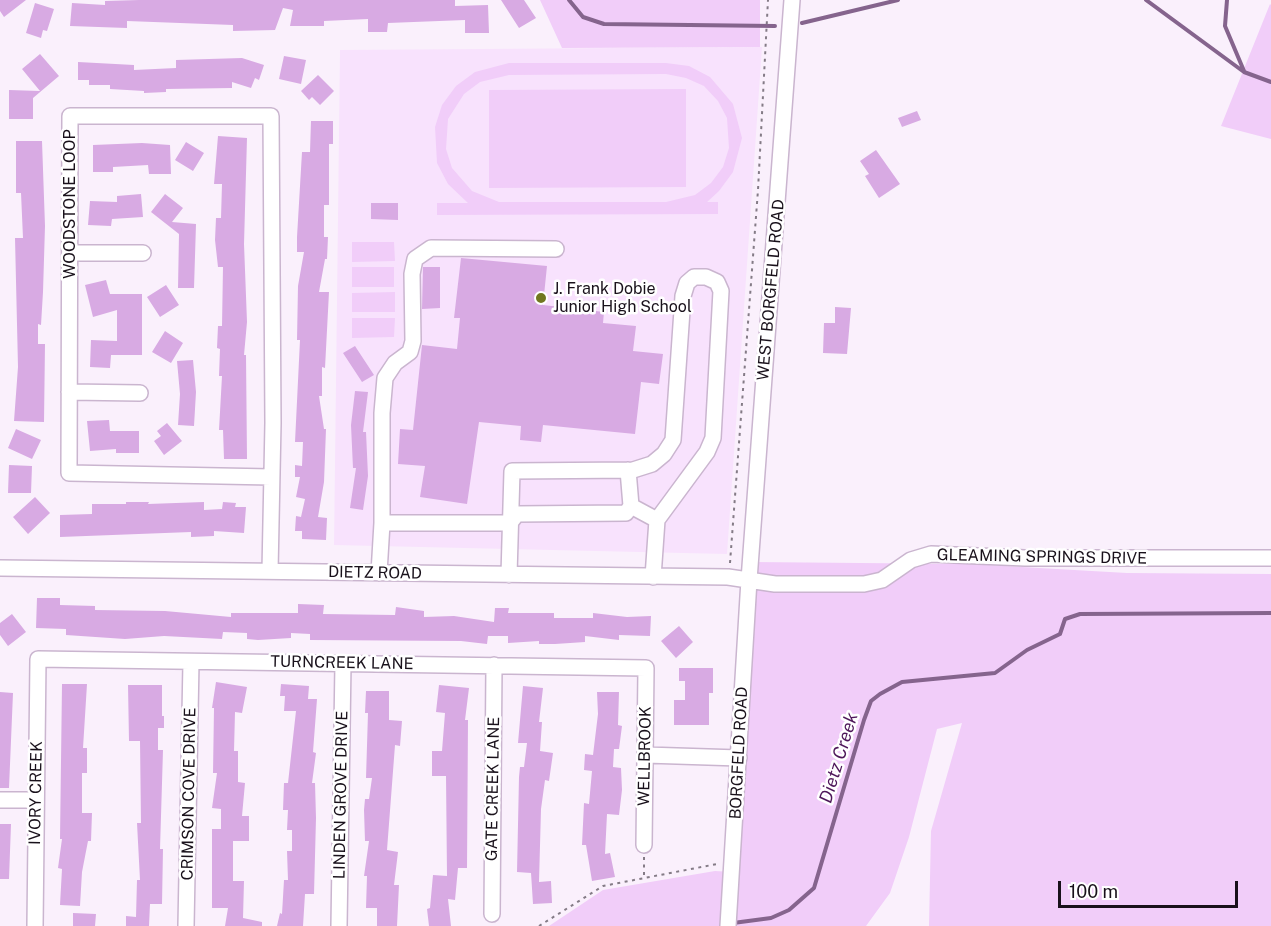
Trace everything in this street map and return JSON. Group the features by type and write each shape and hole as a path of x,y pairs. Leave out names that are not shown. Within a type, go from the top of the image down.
{"street":[{"name":"WEST BORGFELD ROAD","path":"749,580 792,0"},
{"name":"WOODSTONE LOOP","path":"270,571 272,477 272,116 70,116 69,473 272,477"},
{"path":"379,573 382,523 382,413 385,378 395,363 410,352 413,341 412,274 415,259 431,248 556,249"},
{"path":"70,253 143,253"},
{"path":"509,575 512,471 628,470 652,464 664,454 673,440 683,296 687,283 694,277 706,277 717,282 721,291 713,438 707,452 657,520 653,577"},
{"path":"69,392 140,393"},
{"path":"510,523 517,514 626,513 631,506 628,470"},
{"path":"631,506 657,520"},
{"path":"382,523 510,523"},
{"name":"GLEAMING SPRINGS DRIVE","path":"749,580 775,584 864,584 882,580 911,560 931,554 1025,558 1271,558"},
{"name":"DIETZ ROAD","path":"0,568 728,577 749,580"},
{"name":"BORGFELD ROAD","path":"728,926 749,580"},
{"name":"TURNCREEK LANE","path":"38,659 646,668"},
{"name":"IVORY CREEK","path":"35,926 38,659"},
{"name":"CRIMSON COVE DRIVE","path":"186,926 191,662"},
{"name":"LINDEN GROVE DRIVE","path":"339,926 343,663"},
{"name":"GATE CREEK LANE","path":"492,914 494,665"},
{"name":"WELLBROOK","path":"644,845 646,668"},
{"path":"646,755 739,758"},
{"path":"0,800 36,800"}],"path":[{"path":"728,577 768,0"},
{"path":"644,845 644,878"},
{"path":"539,926 603,886 716,864"}],"shaded area":[{"path":"540,0 760,0 760,47 562,48"},
{"path":"1271,5 1271,139 1221,126"},
{"name":"J. Frank Dobie Junior High School","path":"762,47 727,554 334,545 340,50"},
{"path":"509,63 666,63 689,66 710,77 733,104 742,138 733,172 719,191 707,202 718,202 718,214 437,215 437,203 468,203 448,184 437,163 435,127 442,105 456,86 475,72","holes":["666,74 686,78 704,86 718,101 727,118 729,148 723,167 711,183 695,195 666,202 499,202 472,191 452,168 446,149 448,119 464,94 480,82 509,75"]},
{"path":"686,89 686,187 489,188 489,90"},
{"path":"352,242 394,242 395,261 352,262"},
{"path":"352,267 394,267 394,287 352,287"},
{"path":"395,292 395,312 352,312 352,293"},
{"path":"352,318 395,318 394,337 352,338"},
{"path":"752,562 969,564 1127,573 1271,574 1271,926 929,926 931,831 962,723 937,729 909,837 890,893 866,926 549,926 603,890 715,871 732,872"}],"building":[{"path":"0,0 26,0 4,17 0,11"},
{"path":"455,0 455,6 488,5 489,33 465,33 465,20 388,23 387,32 368,32 368,19 324,21 324,26 290,26 293,10 283,8 275,30 233,31 233,25 127,21 127,28 70,26 72,3 105,5 105,1"},
{"path":"501,0 524,0 536,18 519,28"},
{"path":"35,3 54,9 47,31 43,30 41,38 26,33"},
{"path":"40,54 59,76 33,98 33,119 9,119 9,90 40,91 22,69"},
{"path":"284,56 306,60 301,84 279,79"},
{"path":"242,58 264,65 259,80 255,78 251,88 232,82 232,88 166,89 166,92 144,93 144,91 110,89 110,85 89,85 89,80 78,80 78,62 134,65 134,70 176,68 176,60"},
{"path":"318,75 334,91 320,105 312,97 309,100 301,91"},
{"path":"917,111 921,120 902,127 898,118"},
{"path":"311,121 333,121 333,144 329,144 329,205 324,205 324,237 328,237 327,259 325,259 319,292 329,292 325,368 322,367 322,396 319,396 324,429 326,429 324,482 318,517 327,518 326,540 302,539 302,531 295,531 296,516 301,517 305,499 296,497 300,477 295,477 295,465 302,466 303,442 295,442 300,340 297,340 298,286 304,252 297,252 297,237 302,152 310,152"},
{"path":"218,136 247,138 244,244 247,322 244,355 246,355 247,459 224,459 223,430 219,430 222,376 219,376 220,349 217,348 218,326 222,326 223,267 218,267 215,240 216,218 221,218 222,184 214,184"},
{"path":"16,141 42,141 45,226 43,292 41,325 38,324 38,344 45,344 44,422 14,421 18,367 15,238 23,238 21,193 16,193"},
{"path":"186,142 204,153 193,171 175,160"},
{"path":"142,143 170,145 171,174 149,174 148,165 113,167 113,172 93,172 93,145"},
{"path":"876,150 900,184 879,198 865,176 869,174 860,161"},
{"path":"141,194 143,217 112,219 111,226 88,225 90,201 117,202 117,196"},
{"path":"165,194 183,208 172,222 196,224 194,288 178,288 179,234 151,212"},
{"path":"371,203 398,203 398,220 371,219"},
{"path":"461,258 547,266 543,305 604,312 603,323 636,326 633,351 663,354 659,384 641,382 635,434 543,425 541,442 520,440 521,426 479,422 467,504 420,497 425,466 398,464 400,429 413,430 422,345 457,349 460,318 454,318"},
{"path":"423,267 440,267 440,308 422,309"},
{"path":"106,280 110,294 142,294 142,355 111,355 110,368 90,367 91,340 117,341 117,310 93,317 85,285"},
{"path":"166,285 179,305 160,317 147,297"},
{"path":"835,307 851,308 847,354 823,353 824,323 835,323"},
{"path":"165,331 183,343 171,363 152,352"},
{"path":"355,346 374,375 362,382 343,353"},
{"path":"193,360 196,392 194,426 178,425 180,394 177,361"},
{"path":"355,391 368,392 363,432 366,432 368,476 363,510 350,508 356,468 353,468 351,425"},
{"path":"109,420 110,431 139,431 139,453 116,453 116,449 90,451 87,421"},
{"path":"167,423 182,441 164,455 154,441 161,436 157,431"},
{"path":"16,429 41,440 32,459 8,448"},
{"path":"9,465 32,466 31,493 8,493"},
{"path":"35,497 50,513 28,534 13,517"},
{"path":"126,502 149,502 148,504 204,502 204,510 222,509 223,502 236,503 235,507 246,507 244,533 214,531 214,536 191,537 191,532 60,537 60,515 92,514 92,504 126,504"},
{"path":"37,598 60,598 60,605 95,606 95,610 165,611 231,617 231,613 298,613 298,604 324,605 323,614 395,615 396,607 424,611 424,617 454,616 494,622 495,608 509,608 508,613 554,613 554,618 593,618 593,613 627,617 651,616 650,636 619,635 619,640 585,636 585,642 555,644 539,644 539,641 508,643 508,636 488,636 487,644 461,641 310,640 310,634 291,633 291,638 258,640 247,639 247,633 223,632 222,639 164,636 125,639 66,635 66,629 36,628"},
{"path":"12,614 26,632 8,646 0,635 0,623"},
{"path":"679,626 693,642 676,658 661,641"},
{"path":"679,668 713,668 713,693 709,693 709,725 674,725 674,700 685,700 685,681 679,681"},
{"path":"216,682 247,687 242,713 235,712 234,751 238,751 238,782 245,783 242,816 249,816 249,841 233,841 233,881 244,881 243,918 262,922 262,926 225,926 228,908 212,908 212,829 221,829 221,809 212,808 217,773 213,773 214,708 212,708"},
{"path":"62,684 87,684 83,748 87,748 87,773 82,773 82,813 92,813 91,841 88,841 82,872 80,906 60,905 62,869 58,868 62,839 60,839"},
{"path":"281,684 309,686 308,699 317,699 313,752 316,753 312,783 315,783 316,818 314,894 305,894 303,926 277,926 280,913 282,914 284,880 288,880 287,851 292,851 292,830 287,830 288,810 283,810 284,783 288,783 296,711 284,711 285,696 280,696"},
{"path":"128,685 162,685 164,728 158,728 158,750 163,750 160,849 163,849 162,904 150,904 149,926 126,926 126,916 136,917 137,880 140,880 137,823 141,823 140,741 129,741"},
{"path":"439,685 469,688 465,720 468,720 467,868 458,868 455,900 448,899 451,926 429,926 427,909 430,908 433,875 447,876 446,776 432,776 432,751 442,751 445,713 436,712"},
{"path":"523,686 543,688 539,722 542,722 540,751 553,753 549,781 545,780 541,809 539,882 551,881 552,903 533,904 531,873 517,872 519,777 520,767 524,767 527,743 518,743"},
{"path":"366,691 389,691 389,720 402,721 400,746 395,745 387,850 398,852 394,885 399,885 397,926 377,926 377,908 366,908 367,876 364,876 369,841 365,841 364,810 365,799 369,799 372,778 366,778 368,713 365,713"},
{"path":"0,692 13,693 9,788 0,788"},
{"path":"597,692 619,692 618,725 622,726 619,749 614,749 613,767 621,768 622,790 619,815 607,814 605,854 610,853 615,877 592,881 586,845 582,845 584,803 589,804 592,771 584,770 585,754 593,755 598,714"},
{"path":"0,824 11,824 9,879 0,879"},
{"path":"73,913 96,914 95,926 73,926"}],"waterway":[{"path":"569,0 583,17 604,24 775,26"},
{"path":"802,23 898,0"},
{"path":"1146,0 1244,72 1271,82"},
{"path":"1227,0 1225,26 1244,71"},
{"name":"Dietz Creek","path":"733,923 771,918 789,910 814,888 864,720 871,701 880,694 902,682 995,673 1027,650 1060,634 1065,619 1080,614 1271,613"}],"place":[{"name":"J. Frank Dobie Junior High School","path":"541,298"}]}
